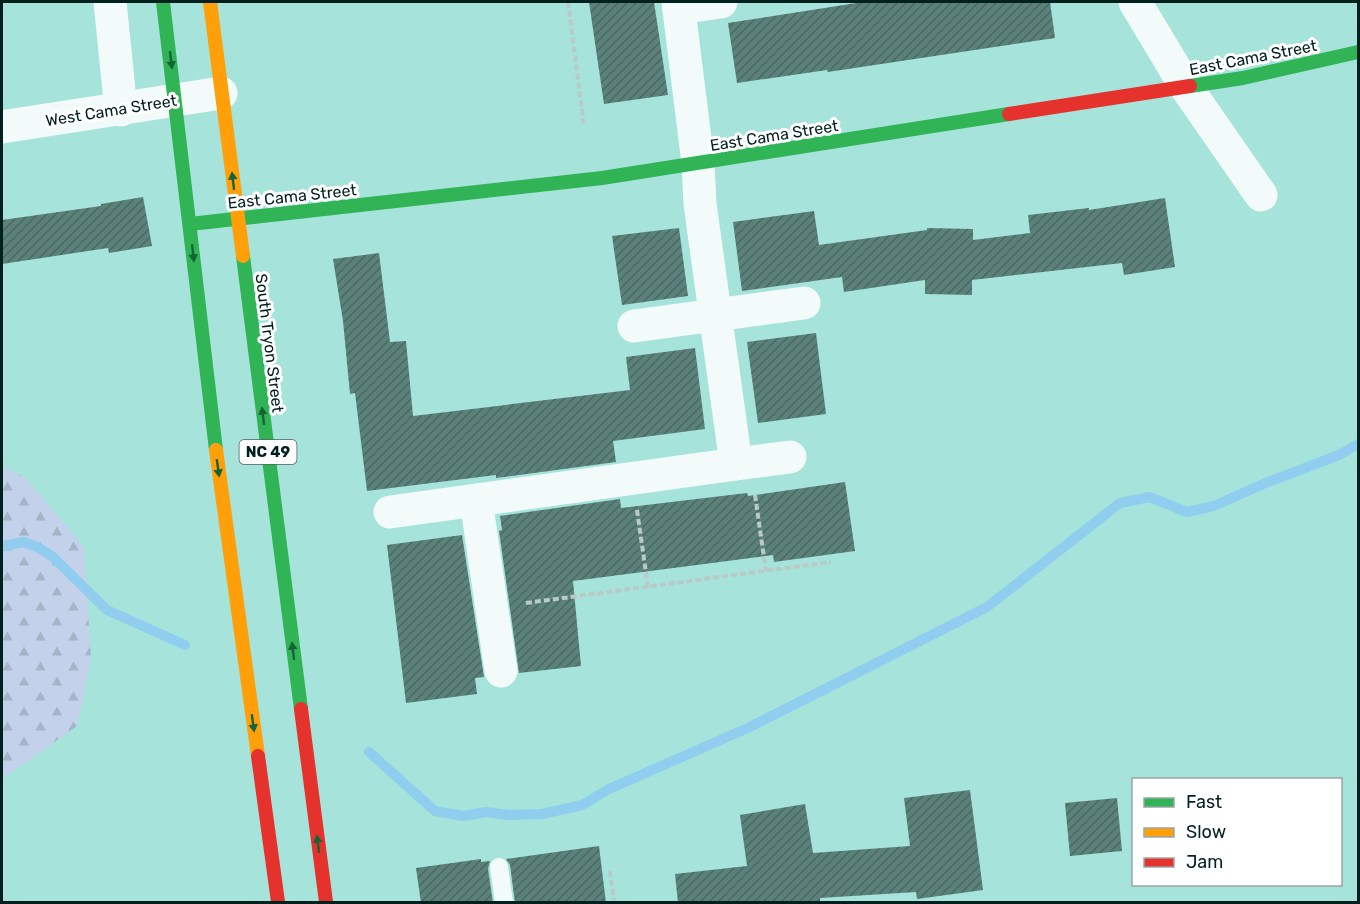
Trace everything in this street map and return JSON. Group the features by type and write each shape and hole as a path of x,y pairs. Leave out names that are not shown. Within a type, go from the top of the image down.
{"main road":[{"name":"NC 49","path":"163,2 216,448 278,903"},
{"name":"South Tryon Street","path":"210,2 326,903"},
{"name":"East Cama Street","path":"190,224 603,178 1243,78 1359,52"}],"street":[{"path":"110,2 121,110"},
{"path":"721,2 678,5 715,315 745,475"},
{"path":"1135,2 1186,87 1261,195"},
{"name":"West Cama Street","path":"2,127 221,93"},
{"path":"634,326 804,303"},
{"path":"390,513 476,500 745,475 790,457"},
{"path":"476,500 501,671"}],"lane":[{"path":"499,867 504,903"}],"path":[{"path":"568,2 584,126"},
{"path":"745,475 766,571"},
{"path":"636,504 648,587"},
{"path":"515,604 831,562"},
{"path":"610,871 614,903"}],"green space":[{"path":"2,467 25,477 84,547 91,659 77,726 2,779"}],"building":[{"path":"589,2 654,2 668,95 604,104"},
{"path":"863,2 1050,2 1055,38 828,72 827,70 737,83 728,23"},
{"path":"143,197 152,246 109,253 108,248 2,264 2,220 101,206 101,204"},
{"path":"1165,198 1175,267 1124,275 1122,263 972,280 972,295 925,294 925,280 844,292 842,277 742,291 733,222 814,211 819,245 927,230 927,228 973,229 973,240 1030,233 1028,215 1089,208 1089,210"},
{"path":"679,228 688,296 622,305 612,236"},
{"path":"379,253 390,342 406,341 413,416 630,390 626,357 695,348 705,429 613,441 616,462 496,478 496,475 367,491 355,393 350,394 343,321 333,259"},
{"path":"816,333 826,414 758,423 747,342"},
{"path":"845,482 855,551 774,562 773,555 573,581 581,666 519,673 499,531 502,530 500,516 620,499 621,508 747,493 748,496"},
{"path":"462,535 484,677 475,678 477,694 406,703 387,545"},
{"path":"970,790 983,890 917,899 916,892 820,898 820,903 678,903 675,874 747,866 740,815 805,804 813,853 910,846 904,798"},
{"path":"1117,798 1122,851 1070,856 1065,803"},
{"path":"599,846 606,903 515,903 510,865 506,859"},
{"path":"481,859 481,862 490,861 488,869 493,903 421,903 416,868"}],"waterway":[{"path":"369,752 435,811 463,816 486,812 509,815 542,814 582,805 609,789 750,727 987,607 1120,503 1149,497 1187,512 1214,506 1263,484 1339,455 1358,444"},
{"path":"2,546 24,542 39,548 53,557 107,610 185,645"}],"traffic: fast":[{"path":"163,2 216,450"},
{"path":"1190,86 1243,78 1358,52"},
{"path":"190,224 602,178 1009,114"},
{"path":"243,256 301,709"}],"traffic: slow":[{"path":"210,2 243,256"},
{"path":"216,450 258,756"}],"traffic: jam":[{"path":"1009,114 1190,86"},
{"path":"301,709 326,902"},
{"path":"258,756 278,902"}]}
